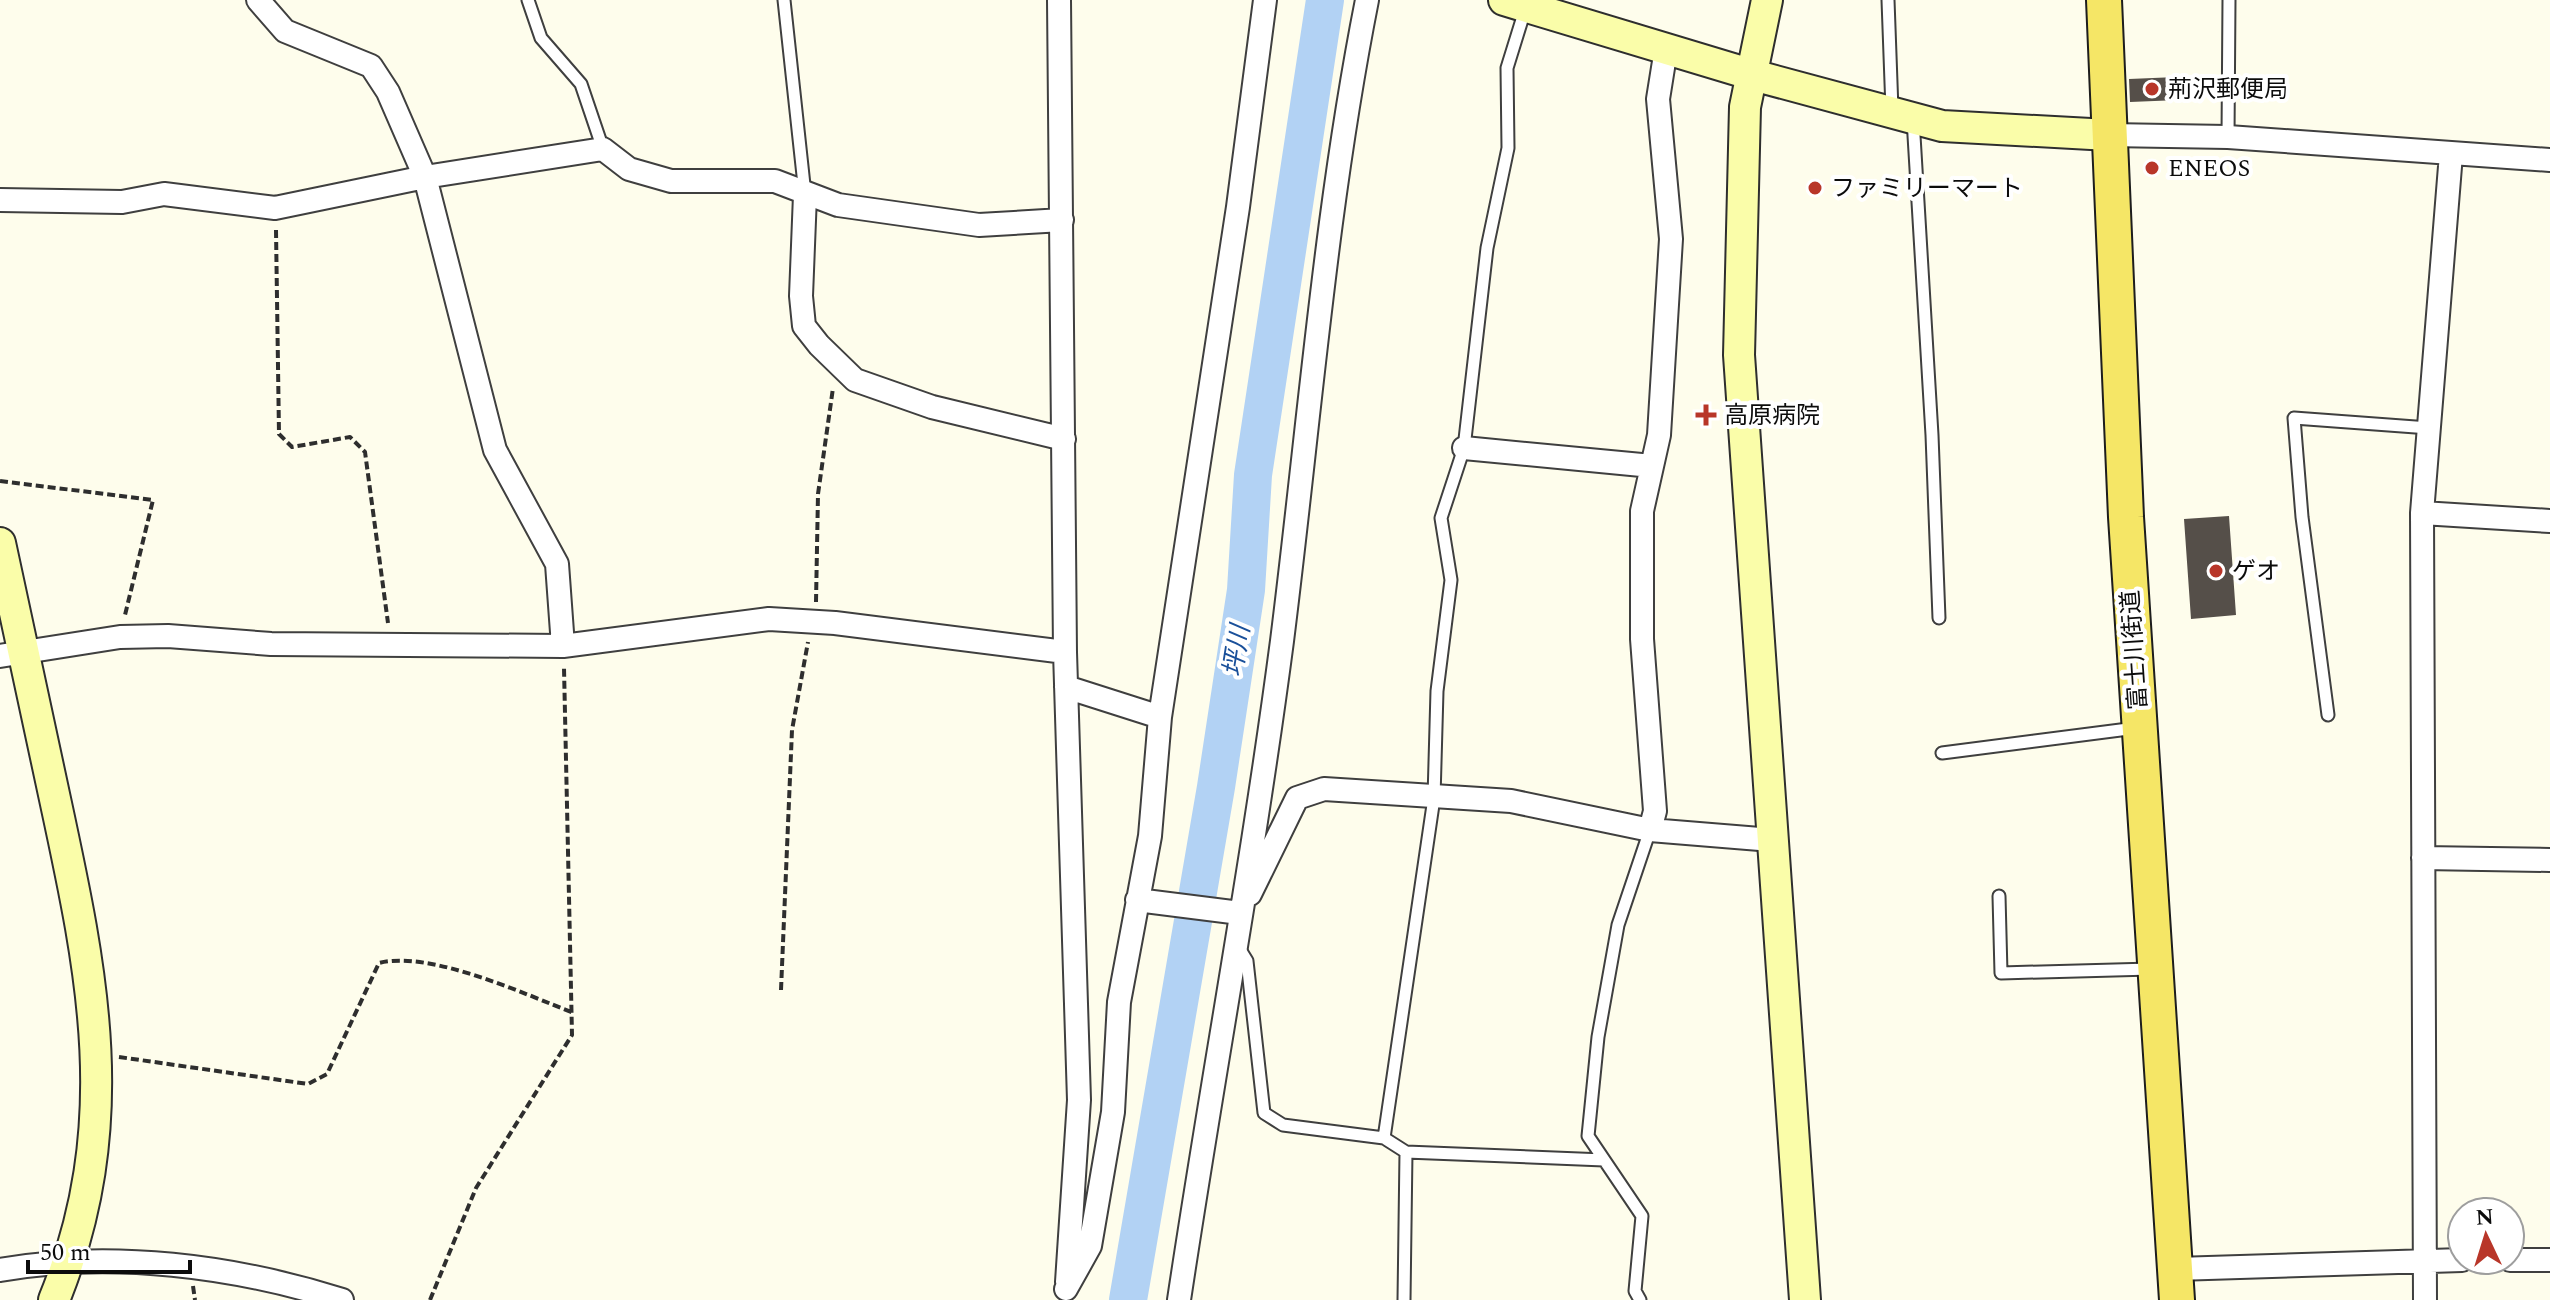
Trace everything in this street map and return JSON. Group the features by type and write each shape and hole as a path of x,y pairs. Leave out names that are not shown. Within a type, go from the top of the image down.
{"main road":[{"name":"富士川街道","path":"2104,0 2139,728 2176,1285"}],"street":[{"path":"258,0 285,31 371,66 388,92 425,177 495,450 557,564 563,646"},
{"path":"1059,0 1065,652 1079,1100 1066,1294"},
{"path":"1066,1294 1090,1246 1113,1112 1119,1002 1145,900 1160,717 1238,207 1265,0"},
{"path":"1179,1300 1237,944 1234,912 1282,641 1314,339 1351,81 1367,0"},
{"path":"1767,0 1745,107 1739,355 1805,1300"},
{"path":"1515,3 1753,75 1942,126 2109,135 2228,137 2550,160"},
{"path":"1650,830 1655,811 1642,639 1642,511 1659,435 1671,239 1658,99 1666,49"},
{"path":"0,200 122,202 164,194 275,208 425,177 603,149 629,169 671,181 775,181 805,195 838,205 979,225 1062,220"},
{"path":"2425,1300 2422,513 2451,154"},
{"path":"805,195 801,296 804,326 855,380 932,407 1064,439"},
{"path":"1464,448 1652,466"},
{"path":"2422,513 2550,521"},
{"path":"0,543 12,655 80,914 95,1016 95,1142 70,1260 54,1300"},
{"path":"12,655 120,637 168,636 271,644 563,646 769,619 812,621 1065,652"},
{"path":"1066,687 1160,717"},
{"path":"1234,912 1297,798 1324,789 1511,801 1650,830 1772,840"},
{"path":"2423,858 2550,860"},
{"path":"1145,900 1234,912"},
{"path":"2176,1285 2425,1259 2446,1260"},
{"path":"2,1268 70,1260 237,1275 342,1300"},
{"path":"2526,1260 2550,1260"}],"lane":[{"path":"528,0 541,38 581,84 603,149"},
{"path":"784,0 805,195"},
{"path":"1888,0 1931,419 1939,618"},
{"path":"2228,137 2229,0"},
{"path":"1384,1138 1434,798 1437,691 1451,580 1441,518 1464,448 1487,248 1508,148 1507,68 1515,3"},
{"path":"2328,715 2302,517 2294,418 2429,428"},
{"path":"1942,753 2139,728"},
{"path":"1640,1300 1635,1291 1642,1216 1588,1136 1598,1037 1618,925 1650,830"},
{"path":"1999,896 2001,973 2155,969"},
{"path":"1237,944 1247,961 1264,1113 1283,1125 1384,1138 1406,1152 1604,1160"},
{"path":"1404,1300 1406,1152"}],"path":[{"path":"275,208 279,434 292,447 350,437 365,452 391,643"},
{"path":"781,990 792,730 818,588 818,494 837,362"},
{"path":"0,481 153,500 120,637"},
{"path":"430,1300 476,1188 572,1035 574,1013 567,905 569,788 563,646"},
{"path":"96,1054 308,1084 327,1074 379,963 396,959 472,974 574,1013"}],"building":[{"path":"2177,77 2179,100 2130,102 2129,79"},
{"path":"2229,516 2236,615 2191,619 2184,519"}],"waterway":[{"name":"坪川","path":"1128,1300 1216,787 1246,590 1253,475 1325,0"}],"place":[{"name":"荊沢郵便局","path":"2152,89"},
{"name":"ENEOS","path":"2152,168"},
{"name":"ファミリーマート","path":"1815,188"},
{"name":"高原病院","path":"1706,415"},
{"name":"ゲオ","path":"2216,571"}]}
